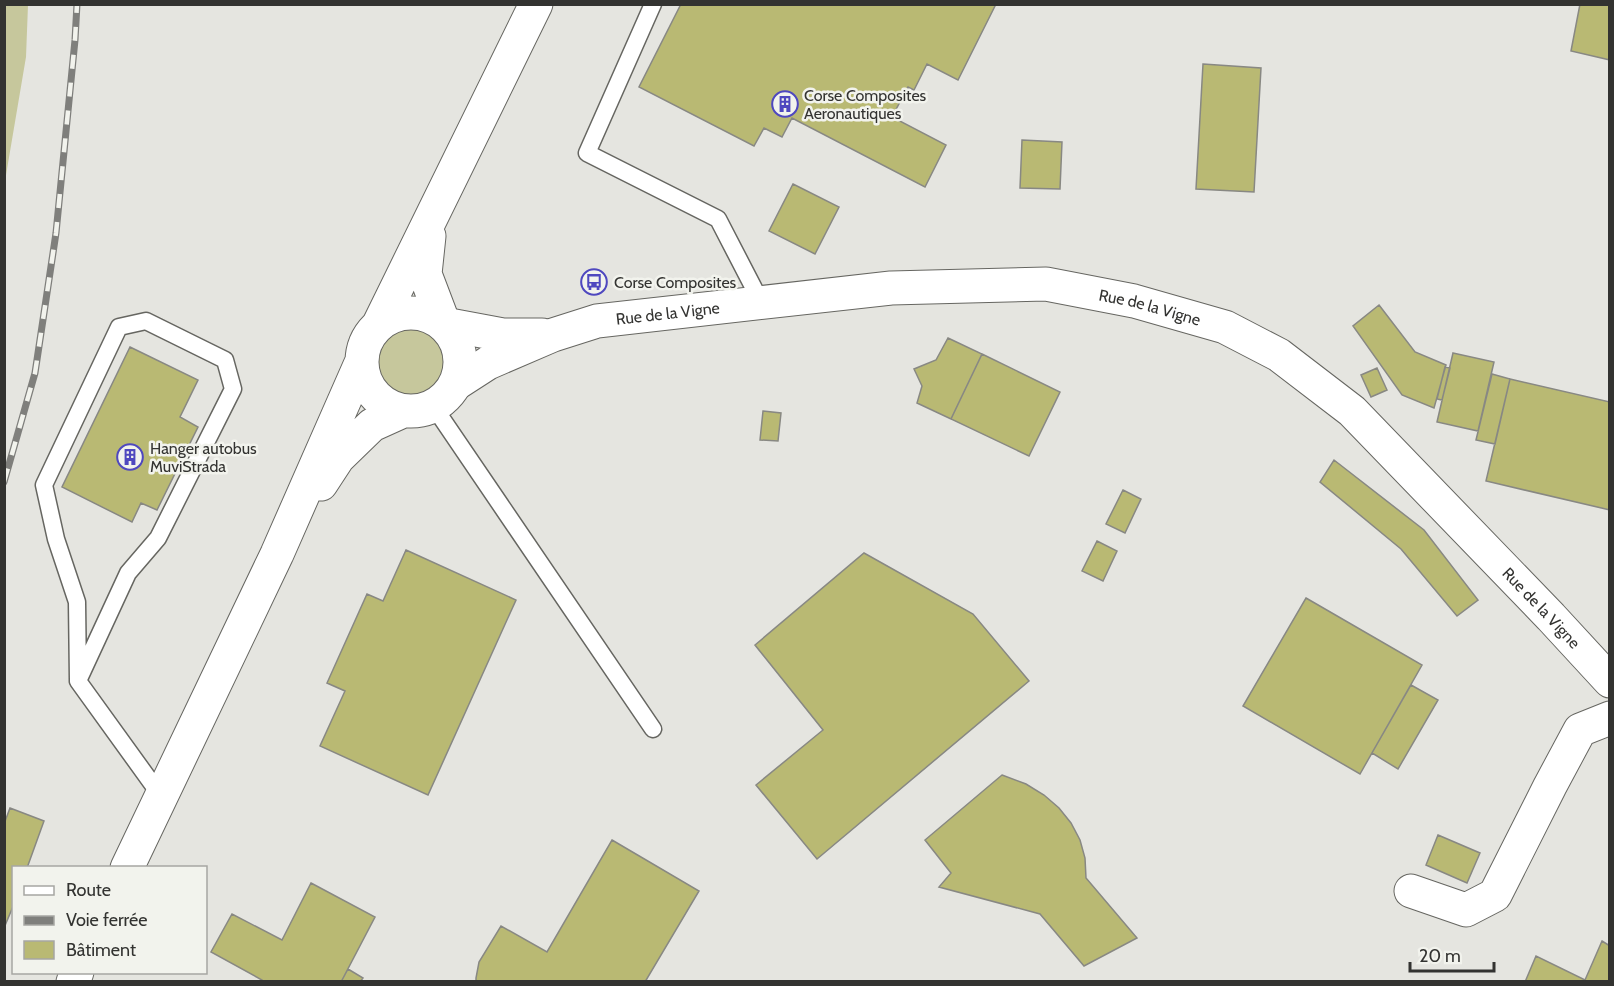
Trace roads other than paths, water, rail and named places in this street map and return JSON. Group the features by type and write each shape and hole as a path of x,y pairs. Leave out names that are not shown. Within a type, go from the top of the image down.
{"street":[{"path":"127,866 277,554 361,363 367,339 379,324 432,219 536,4"},
{"path":"432,219 424,274 444,324"},
{"name":"Rue de la Vigne","path":"457,383 488,363 553,335 597,321 891,288 1046,284 1134,301 1225,327 1279,354 1352,411 1610,681"},
{"path":"361,363 366,383 374,396 386,405 403,411 414,412 434,407 447,398 457,383 461,368 459,346 444,324 436,318 418,312 397,314 379,324"},
{"name":"Rue de la Vigne","path":"444,324 503,335 553,335"},
{"path":"277,554 338,458 372,425 403,411"},
{"path":"1410,891 1466,910 1495,895 1580,730 1610,718"}],"lane":[{"path":"653,4 587,153 718,219 761,302"},
{"path":"78,681 128,573 158,538 233,388 225,360 146,321 119,327 44,485 56,539 77,602 78,681 161,796"},
{"path":"434,407 653,729"}],"railway":[{"path":"4,482 35,373 56,233 77,4"}],"place":[{"name":"Corse Composites Aeronautiques","path":"785,104"},
{"name":"Corse Composites","path":"594,282"},
{"name":"Hanger autobus MuviStrada","path":"130,457"}]}
